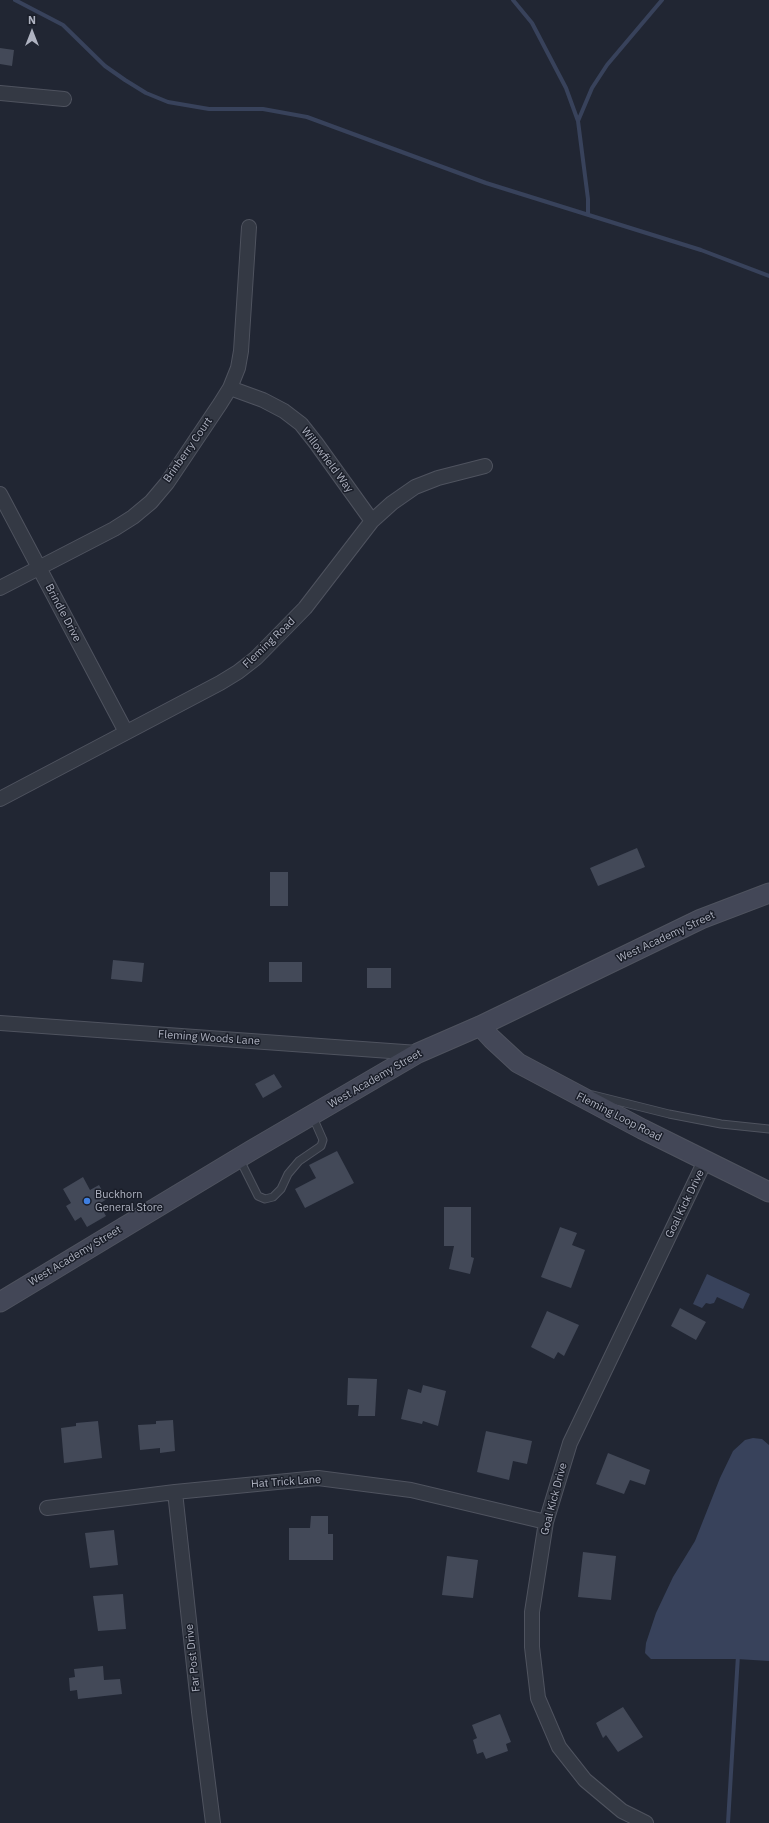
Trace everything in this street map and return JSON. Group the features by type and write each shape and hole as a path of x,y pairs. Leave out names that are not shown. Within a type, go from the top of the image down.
{"main road":[{"name":"West Academy Street","path":"0,1302 238,1158 418,1053 480,1026 701,919 769,893"},
{"name":"Fleming Loop Road","path":"480,1026 518,1063 566,1090 769,1192"}],"street":[{"path":"0,93 64,99"},
{"name":"Brinberry Court","path":"0,588 114,529 133,517 151,502 167,482 230,388 238,368 242,351 249,227"},
{"name":"Willowfield Way","path":"230,388 263,400 284,411 301,424 372,521"},
{"name":"Fleming Road","path":"0,799 220,683 256,658 305,608 372,521 392,502 415,487 458,471 485,466"},
{"name":"Brindle Drive","path":"0,494 126,732"},
{"name":"Fleming Woods Lane","path":"0,1023 418,1053"},
{"name":"Goal Kick Drive","path":"646,1823 622,1811 585,1780 559,1747 538,1698 532,1647 532,1612 546,1522 557,1481 570,1443 705,1160"},
{"name":"Hat Trick Lane","path":"47,1508 175,1492 318,1478 411,1490 546,1522"},
{"name":"Far Post Drive","path":"175,1492 199,1712 214,1823"}],"lane":[{"path":"566,1090 621,1101 669,1114 721,1124 769,1129"},
{"path":"238,1158 258,1196 266,1199 273,1197 288,1174 299,1161 321,1146 323,1140 312,1115"}],"water":[{"path":"707,1274 750,1294 743,1309 717,1297 714,1303 706,1303 702,1308 693,1304"},
{"path":"753,1438 762,1439 769,1445 769,1661 737,1659 651,1659 645,1653 646,1643 656,1613 673,1577 695,1541 720,1478 733,1451 745,1440"}],"building":[{"path":"0,48 14,50 12,66 0,64"},
{"path":"637,848 645,867 598,886 590,868"},
{"path":"270,872 288,872 288,906 270,906"},
{"path":"113,960 144,963 142,982 111,979"},
{"path":"269,962 302,962 302,982 269,982"},
{"path":"367,968 391,968 391,988 367,988"},
{"path":"274,1074 282,1087 263,1098 255,1084"},
{"path":"337,1151 354,1183 305,1208 295,1189 316,1178 309,1165"},
{"name":"Buckhorn General Store","path":"83,1177 90,1190 99,1185 107,1199 99,1204 106,1216 87,1227 81,1217 75,1221 66,1206 71,1203 63,1189"},
{"path":"444,1207 471,1207 471,1257 474,1258 470,1274 449,1269 454,1246 444,1246"},
{"path":"560,1227 577,1233 572,1245 585,1250 571,1288 541,1277"},
{"path":"680,1308 706,1322 696,1340 671,1326"},
{"path":"547,1311 579,1325 564,1356 558,1352 554,1359 531,1347"},
{"path":"348,1378 377,1379 375,1416 358,1416 359,1405 347,1405"},
{"path":"423,1385 446,1391 438,1426 423,1421 422,1424 401,1419 408,1389 421,1393"},
{"path":"173,1420 175,1451 160,1453 160,1448 140,1450 138,1425 156,1424 156,1421"},
{"path":"98,1421 102,1458 64,1463 61,1428 76,1426 76,1423"},
{"path":"486,1431 532,1441 527,1464 513,1461 509,1480 477,1472"},
{"path":"608,1453 650,1470 645,1485 630,1480 624,1494 596,1484"},
{"path":"311,1516 328,1516 328,1534 333,1534 333,1560 289,1560 289,1528 310,1528"},
{"path":"114,1530 118,1565 90,1568 85,1533"},
{"path":"583,1552 616,1556 611,1600 578,1597"},
{"path":"447,1556 478,1560 473,1598 442,1595"},
{"path":"123,1594 126,1629 98,1631 93,1596"},
{"path":"103,1666 104,1680 120,1679 122,1694 78,1699 77,1690 70,1691 69,1678 75,1677 74,1669"},
{"path":"623,1707 643,1737 618,1752 606,1735 603,1738 596,1723"},
{"path":"500,1714 511,1742 506,1744 508,1751 486,1759 483,1752 477,1754 473,1740 477,1738 472,1725"}],"waterway":[{"path":"15,0 63,25 105,66 146,93 168,102 209,109 263,109 307,117 486,183 701,250 769,276"},
{"path":"513,0 532,23 566,88 578,121 588,199 588,215"},
{"path":"578,121 592,88 607,65 662,0"},
{"path":"728,1823 738,1655"}],"place":[{"name":"Buckhorn General Store","path":"87,1201"}]}
